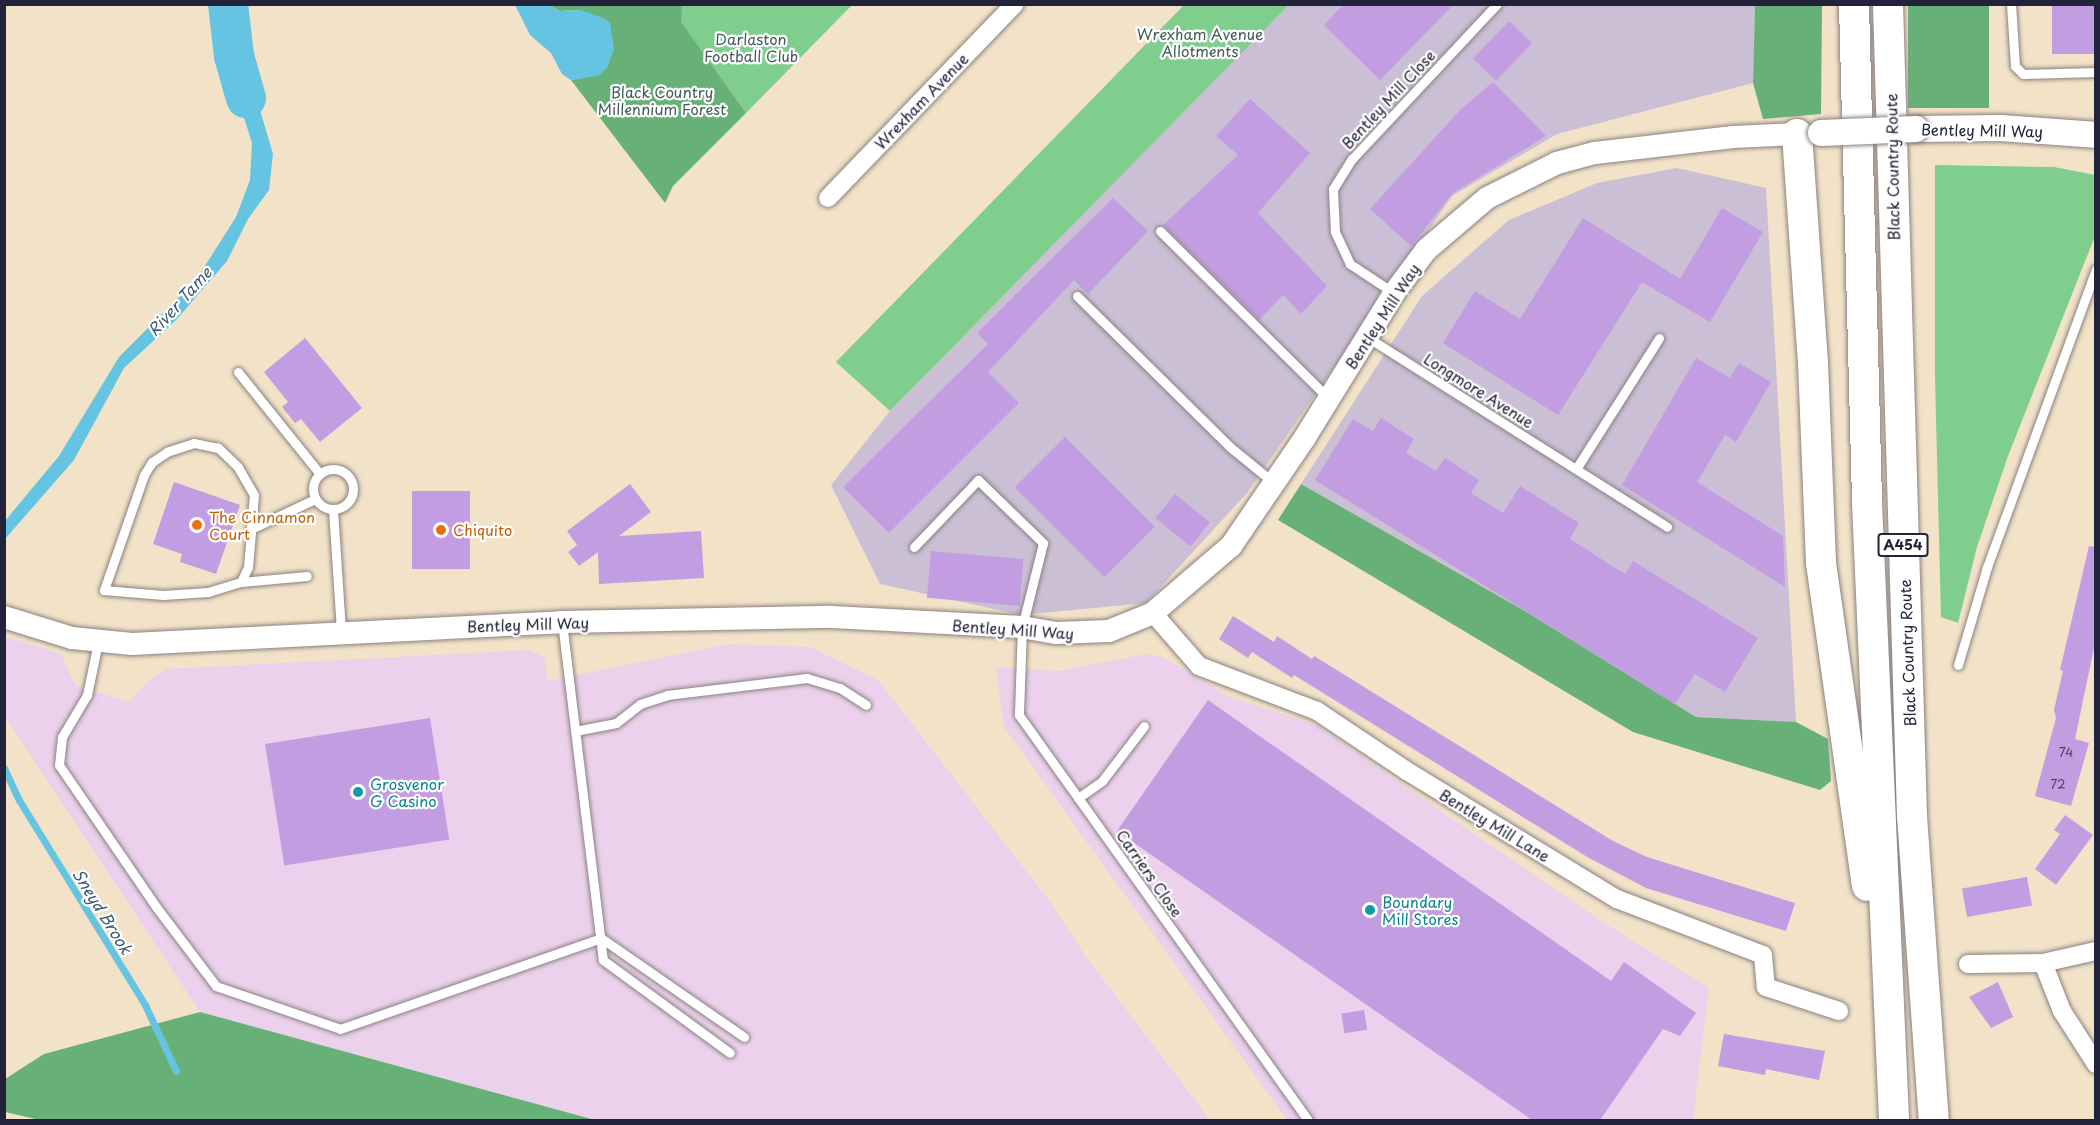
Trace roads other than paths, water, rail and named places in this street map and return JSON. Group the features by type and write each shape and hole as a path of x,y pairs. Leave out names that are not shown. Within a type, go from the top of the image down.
{"highway":[{"name":"A454","path":"1854,4 1867,503 1894,1120"},
{"name":"Black Country Route","path":"1888,4 1912,816 1934,1120"},
{"path":"1809,133 1822,574 1889,1034"}],"main road":[{"name":"Bentley Mill Way","path":"1809,133 2001,128 2096,135"}],"street":[{"name":"Wrexham Avenue","path":"828,198 1015,4"},
{"name":"Bentley Mill Way","path":"4,616 63,636 98,642 194,643 341,632 562,622 831,617 1022,627 1085,634 1108,631 1153,613 1231,546 1329,398 1394,293 1426,250 1456,222 1518,180 1557,163 1639,146 1809,133"},
{"name":"Bentley Mill Lane","path":"1153,613 1199,666 1317,711 1407,771 1617,899 1763,955 1766,987 1839,1011"},
{"path":"1968,964 2043,963 2096,951"},
{"path":"2043,963 2061,1011 2096,1064"}],"lane":[{"name":"Bentley Mill Close","path":"1394,293 1350,264 1335,232 1332,189 1352,159 1497,4"},
{"path":"2011,4 2015,66 2022,74 2096,72"},
{"path":"1160,231 1329,398"},
{"path":"1958,665 1987,567 2096,269"},
{"path":"1077,296 1230,447 1274,483"},
{"name":"Longmore Avenue","path":"1367,336 1667,527"},
{"path":"1576,469 1659,338"},
{"path":"238,372 320,474"},
{"path":"241,582 248,567 254,495 238,466 219,448 194,443 167,452 152,462 144,475 105,590 163,595 208,592 241,582 307,576"},
{"path":"315,500 313,486 320,474 339,470 352,482 350,501 333,510"},
{"name":"Carriers Close","path":"914,547 978,480 1043,543 1022,627 1019,715 1308,1120"},
{"path":"315,500 333,510"},
{"path":"251,529 315,500"},
{"path":"333,510 341,632"},
{"path":"562,622 603,960 730,1053"},
{"path":"98,642 87,694 62,737 59,765 157,908 216,986 340,1029 601,938"},
{"path":"575,731 616,723 640,704 667,695 807,678 840,688 866,705"},
{"path":"1078,798 1102,781 1144,726"},
{"path":"601,938 744,1037"}],"water":[{"path":"217,5 228,5 231,45 238,44 237,29 245,5 248,5 244,34 247,66 273,154 269,190 248,219 227,261 177,319 124,368 74,460 5,539 5,521 59,456 119,357 196,280 236,217 250,180 252,143 222,48"},
{"path":"515,5 549,5 560,11 581,10 603,18 610,23 614,49 607,68 598,76 571,80 562,74 551,53 530,35"}],"waterway":[{"name":"River Tame","path":"228,4 234,56 246,98"},
{"name":"Sneyd Brook","path":"4,768 19,800 145,1005 176,1071"}],"place":[{"name":"The Cinnamon Court","path":"197,525"},
{"name":"Chiquito","path":"441,530"},
{"name":"Grosvenor G Casino","path":"358,792"},
{"name":"Boundary Mill Stores","path":"1370,910"}],"park label":[{"name":"Wrexham Avenue Allotments","path":"1200,42"},
{"name":"Darlaston Football Club","path":"751,46"},
{"name":"Black Country Millennium Forest","path":"662,100"}]}
